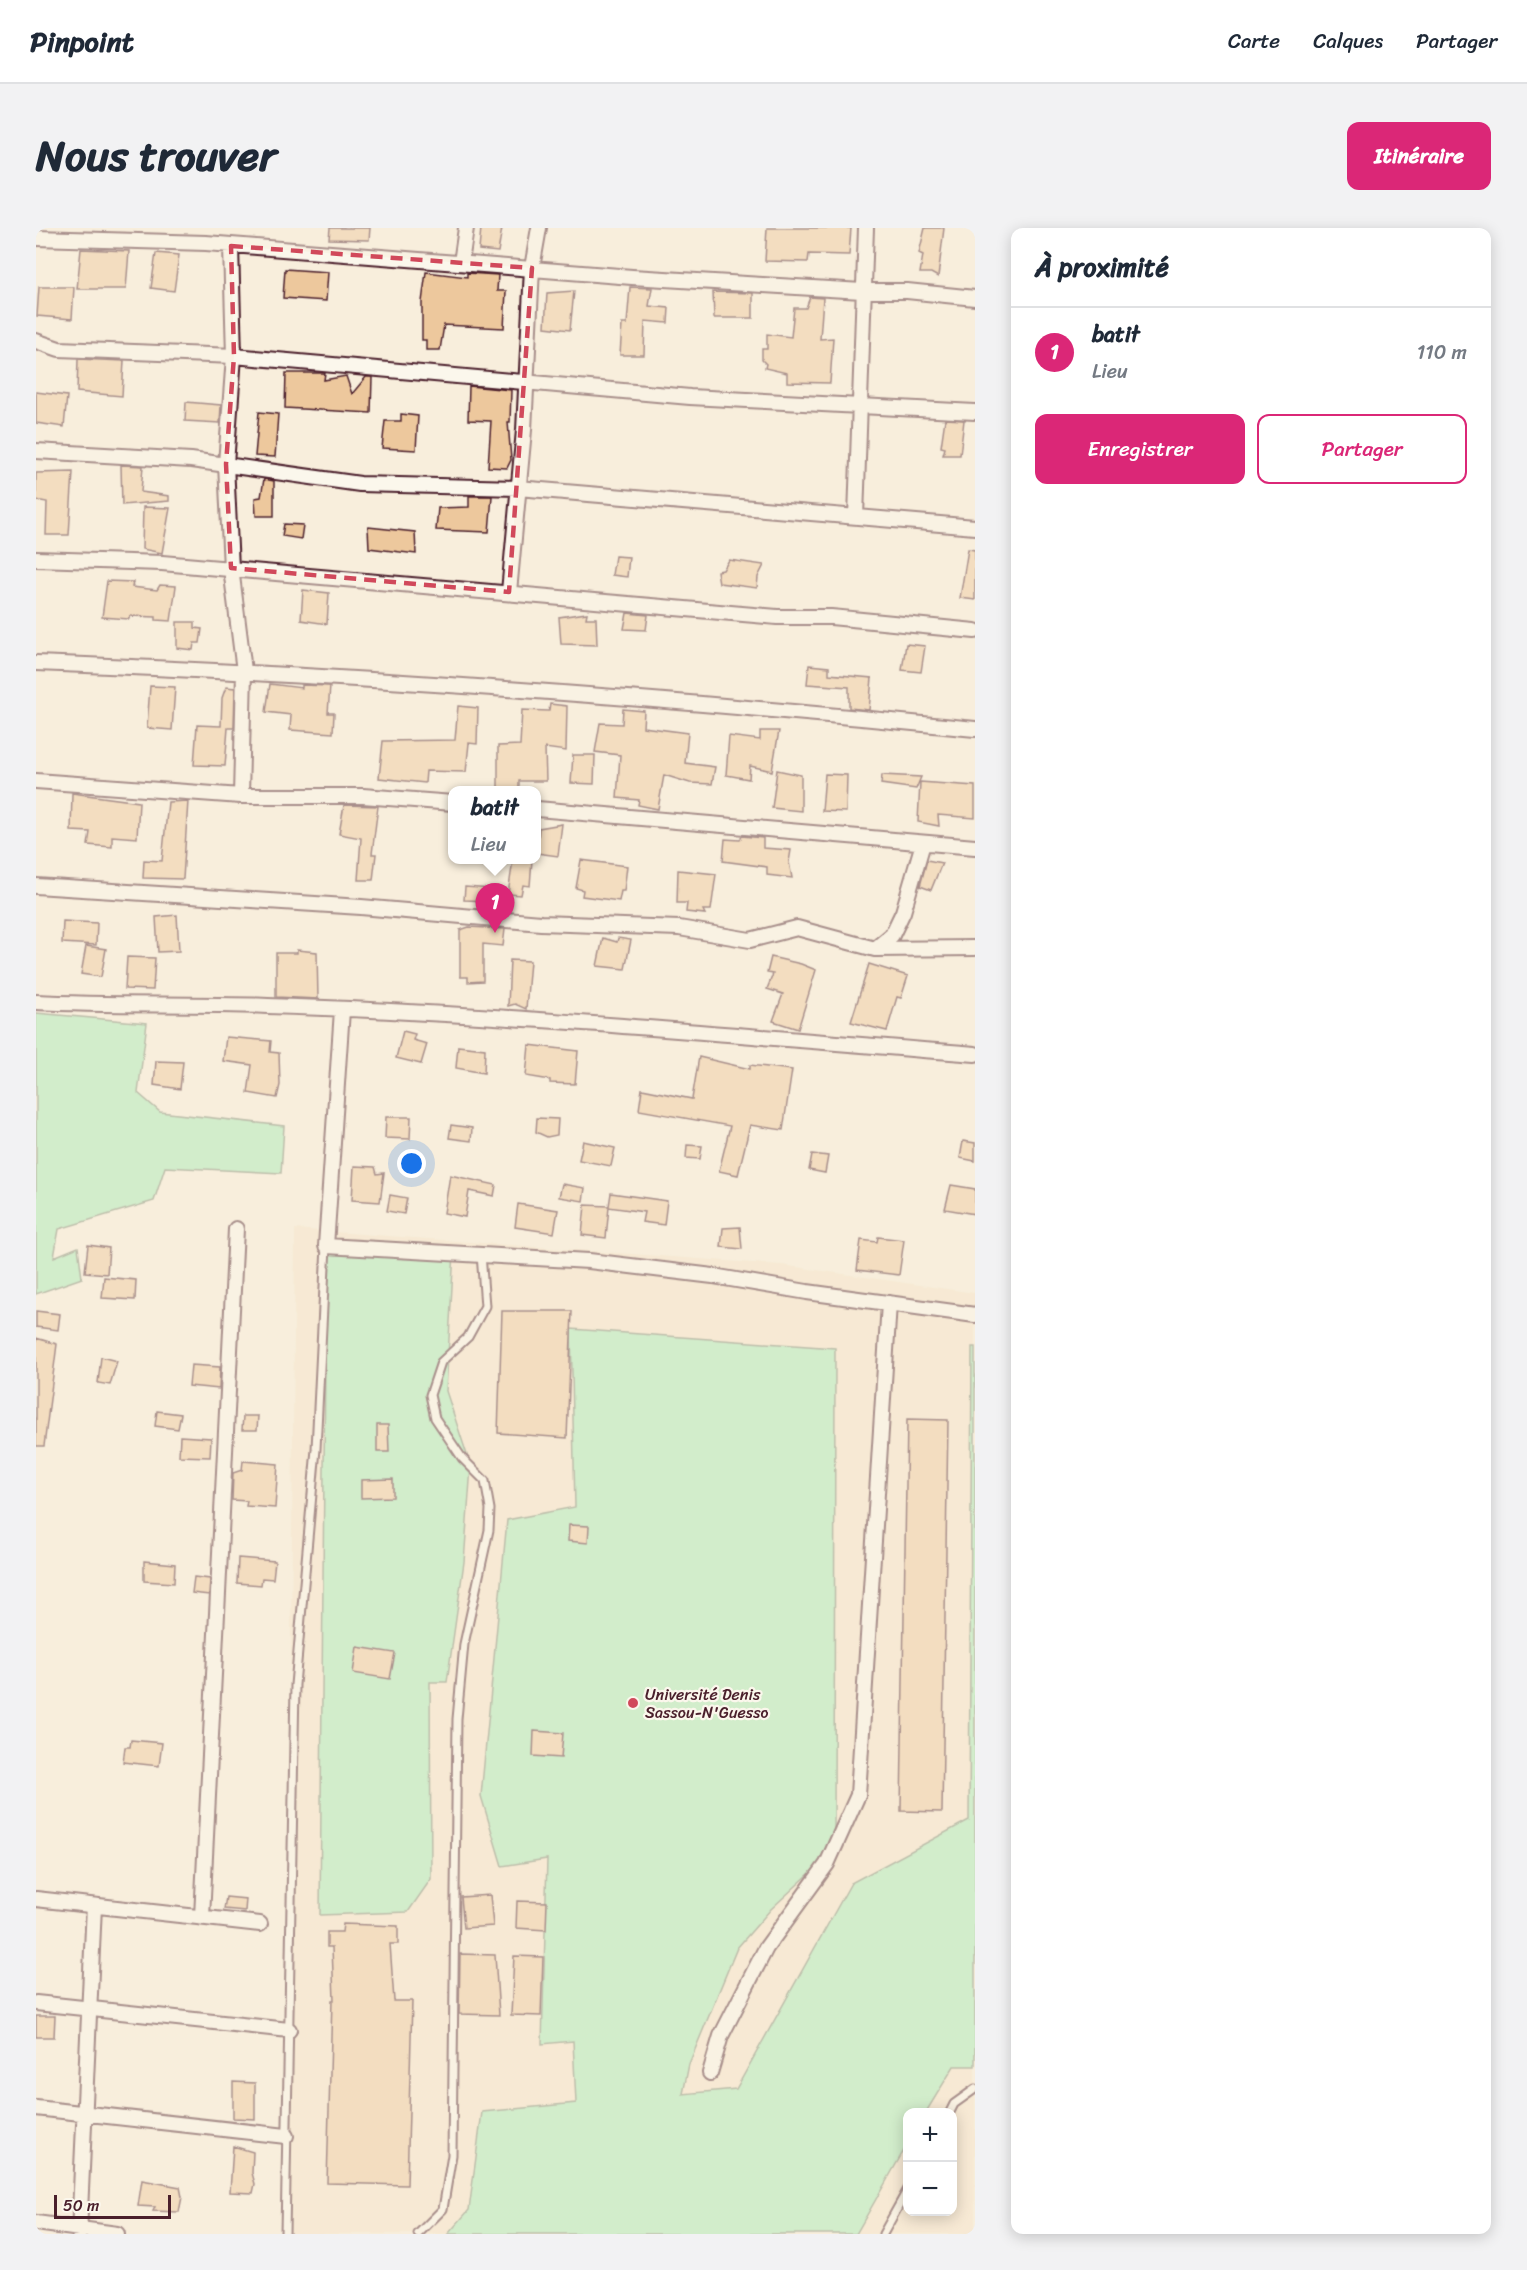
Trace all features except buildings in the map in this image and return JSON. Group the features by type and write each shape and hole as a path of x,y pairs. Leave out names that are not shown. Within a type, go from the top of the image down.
{"street":[{"path":"461,264 466,228"},
{"path":"509,592 527,384 532,268 539,228"},
{"path":"856,516 862,291 866,228"},
{"path":"36,237 231,246 862,291 975,294"},
{"path":"231,246 234,356 226,464 231,568 244,671 241,796"},
{"path":"36,341 59,349 234,356 690,397 975,412"},
{"path":"36,451 226,464 367,484 518,488 975,527"},
{"path":"36,559 162,562 777,617 831,617 975,631"},
{"path":"36,663 244,671 721,704 975,729"},
{"path":"36,781 241,796 363,796 448,803"},
{"path":"541,809 975,847"},
{"path":"875,950 892,935 903,912 923,843"},
{"path":"36,886 361,907 541,923 679,928 750,940 797,928 875,950 975,948"},
{"path":"36,1002 97,1005 267,1006 433,1014 975,1054"},
{"path":"342,1010 326,1246 482,1254 612,1264 713,1276 975,1315"},
{"path":"201,1917 236,1229"},
{"path":"710,2073 721,2036 744,1988 766,1948 827,1864 850,1819 858,1794 889,1303"},
{"path":"36,1899 260,1924"},
{"path":"79,2232 94,1906"},
{"path":"36,2003 289,2030"},
{"path":"36,2108 286,2136"},
{"path":"36,2223 79,2232 117,2234"}],"lane":[{"path":"285,2234 296,1685 316,1449 326,1246"},
{"path":"418,2234 443,2209 452,2155 457,1719 464,1644 489,1530 489,1509 484,1481 462,1458 435,1418 430,1395 441,1362 468,1337 485,1306 482,1254"},
{"path":"952,2108 954,2104 975,2089"},
{"path":"883,2234 903,2198"}],"highlighted area":[{"path":"231,246 532,268 509,592 231,568 226,464 234,356"}],"shaded area":[{"name":"Université Denis Sassou-N'Guesso","path":"295,1229 782,1265 975,1293 975,2234 285,2234"}],"green space":[{"path":"36,1013 147,1023 138,1093 160,1112 284,1126 281,1173 165,1167 154,1201 59,1229 54,1257 78,1247 82,1278 36,1294"},
{"path":"326,1246 454,1252 446,1391 471,1467 464,1562 447,1682 430,1682 431,1879 408,1912 320,1915"},
{"path":"571,1329 835,1348 834,1851 771,1909 737,1948 689,2064 683,2094 736,2089 851,1883 969,1820 972,1347 975,1347 975,2066 954,2066 928,2108 903,2108 903,2152 856,2234 448,2234 469,2210 482,2112 576,2103 573,2041 542,2044 547,1859 502,1866 481,1796 507,1520 575,1507"}],"place":[{"name":"batit","path":"495,933"},
{"name":"Université Denis Sassou-N'Guesso","path":"633,1703"}]}
